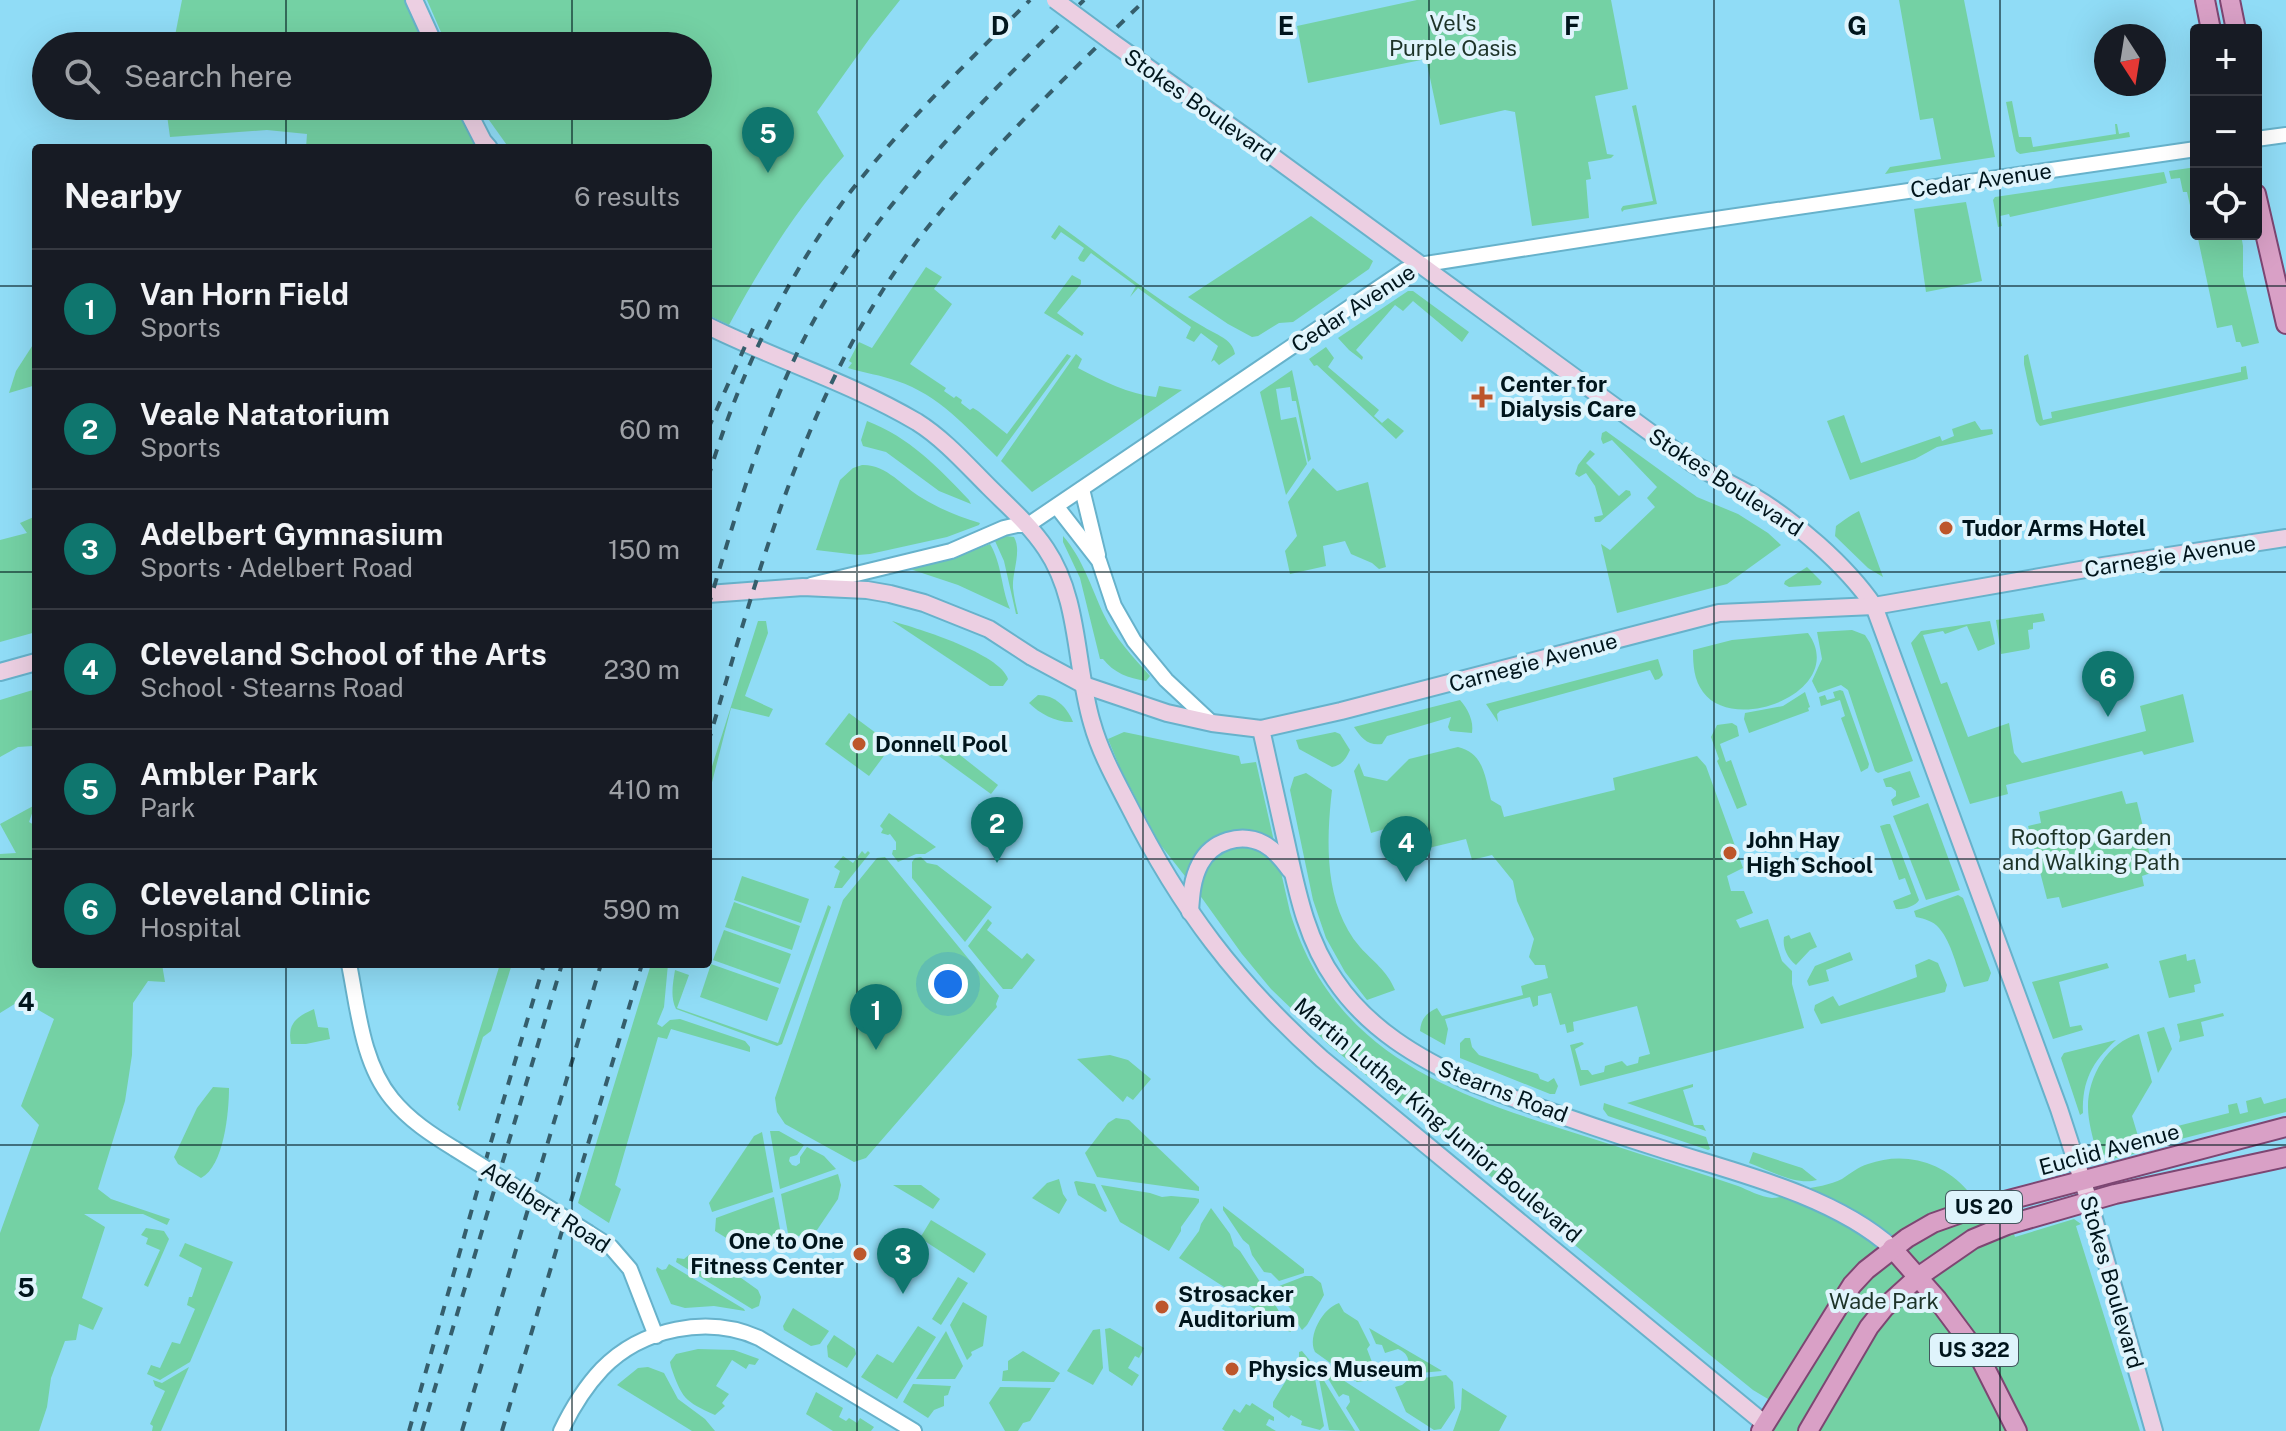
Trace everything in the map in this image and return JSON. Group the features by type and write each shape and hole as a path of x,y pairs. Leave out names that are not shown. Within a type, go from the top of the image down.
{"main road":[{"path":"414,0 429,32"},
{"name":"Stokes Boulevard","path":"1055,0 1692,463 1780,513 1864,590 1874,606 2059,1109 2089,1201 2154,1431"},
{"path":"2205,0 2210,24"},
{"path":"2230,0 2235,24"},
{"path":"472,120 486,144"},
{"path":"2262,220 2286,324"},
{"name":"Martin Luther King Junior Boulevard","path":"712,328 824,376 918,423 944,443 1028,525 1048,552 1062,581 1093,727 1106,761 1153,855 1234,971 1322,1059 1768,1429"},
{"name":"Carnegie Avenue","path":"803,587 867,590 924,603 989,629 1084,685 1167,713 1261,729 1368,705 1719,613 1874,606 2286,538"},
{"name":"Cedar Avenue","path":"712,594 803,587"},
{"path":"0,672 32,663"},
{"name":"Stearns Road","path":"1261,729 1293,875 1310,934 1335,980 1364,1015 1407,1049 1441,1069 1510,1097 1742,1174 1823,1205 1892,1248"},
{"path":"1190,912 1192,884 1201,861 1215,846 1226,841 1250,839 1263,844 1273,850 1293,875"},
{"name":"Euclid Avenue","path":"1768,1429 1843,1298 1866,1270 1923,1228 1955,1215 2286,1127"},
{"name":"Euclid Avenue","path":"1808,1431 1869,1327 1885,1307 1918,1277 1973,1239 2089,1201 2286,1157"},
{"name":"US 322","path":"1892,1248 1978,1354 2017,1431"}],"street":[{"path":"2262,138 2286,135"},
{"name":"Cedar Avenue","path":"803,587 951,551 1004,528 1028,525 1405,270 1419,265 2190,150"},
{"path":"1082,489 1099,561 1114,606 1134,641 1172,685 1212,723"},
{"path":"1057,507 1099,561"},
{"name":"Adelbert Road","path":"350,968 363,1036 384,1088 398,1106 426,1130 611,1247 630,1269 656,1336"},
{"path":"561,1431 582,1394 603,1368 625,1351 678,1329 707,1326 749,1334 774,1346 914,1431"}],"green space":[{"path":"182,0 414,0 429,32 176,32"},
{"path":"427,0 900,0 817,112 844,156 781,237 729,325 712,317 712,144 506,144 489,120 712,120 712,32 441,32"},
{"name":"Vel's Purple Oasis","path":"1417,0 1611,0 1628,89 1595,96 1607,154 1614,155 1588,162 1591,179 1586,180 1589,218 1532,226 1515,112 1505,110 1440,125 1426,59 1308,83 1297,26"},
{"path":"1899,0 1964,0 1995,157 1885,174 1890,167 1941,159 1933,118 1920,120"},
{"path":"2012,101 2019,137 2031,137 2033,147 2116,134 2115,124 2119,134 2129,132 2130,137 2020,154 2016,151 2006,102"},
{"path":"1636,105 1657,204 1622,212 1623,206 1653,201 1632,106"},
{"path":"168,120 473,120 487,144 306,144 307,134 267,130 170,137"},
{"path":"2190,168 2190,205 2180,178 2171,179 2169,171"},
{"path":"2164,172 2167,183 2010,217 2009,214 2000,216 2002,226 1998,227 1995,197"},
{"path":"1966,202 1982,281 1926,292 1914,209"},
{"path":"1311,216 1373,261 1369,269 1293,322 1279,323 1252,337 1188,297"},
{"path":"1059,225 1166,304 1227,341 1235,354 1219,365 1214,360 1211,362 1218,346 1201,333 1194,342 1186,338 1191,327 1138,288 1130,297 1136,286 1091,253 1084,262 1080,261 1078,258 1084,248 1061,232 1055,240 1051,237"},
{"path":"2198,240 2242,240 2243,276 2259,343 2242,347 2240,342 2236,342 2232,325 2217,328"},
{"path":"926,267 942,277 934,289 952,304 910,364 1007,434 1067,354 1071,356 997,457 951,413 926,395 891,379 848,368 859,342 872,348"},
{"path":"1072,275 1081,280 1081,284 1057,313 1084,333 1082,336 1044,313"},
{"path":"1408,291 1413,291 1469,332 1462,342 1413,301 1403,311 1395,305 1356,350 1363,357 1362,360 1338,338"},
{"path":"32,346 32,386 9,393 16,371"},
{"path":"1326,347 1334,358 1328,367 1379,410 1374,416 1382,423 1388,418 1404,431 1396,439 1317,365 1314,366 1309,359"},
{"path":"1076,354 1082,359 1078,368 1126,390 1156,397 1159,386 1182,390 1032,492 1001,461"},
{"path":"2028,354 2043,420 2052,418 2051,412 2241,372 2241,367 2246,366 2248,379 2040,426 2036,421 2024,364 2024,356"},
{"path":"1292,370 1311,459 1308,462 1296,401 1292,401 1290,387 1276,389 1281,420 1296,417 1307,464 1286,495 1260,392"},
{"path":"1844,415 1861,463 1940,436 1942,441 1954,436 1952,429 1975,421 1981,430 1992,429 1993,434 1937,447 1915,459 1850,480 1827,421"},
{"path":"867,421 922,454 971,504 939,491 886,452 863,446 861,440"},
{"path":"1606,431 1697,497 1738,514 1781,545 1727,584 1617,613 1601,544 1610,550 1655,507 1647,498 1657,487 1612,440 1603,444 1602,433"},
{"path":"1590,450 1595,454 1586,463 1619,496 1626,490 1631,495 1600,522 1595,522 1594,517 1603,515 1595,486 1586,473 1579,477 1575,474"},
{"path":"862,465 879,468 929,502 979,525 947,537 870,554 816,550 840,480 853,468"},
{"path":"1313,468 1337,491 1368,482 1386,567 1379,569 1351,554 1345,541 1323,546 1326,566 1290,574 1285,551 1297,536 1288,502"},
{"path":"1859,511 1883,577 1868,568 1835,536 1836,526"},
{"path":"32,518 32,633 0,642 0,540 27,533 20,523"},
{"path":"1006,536 1014,537 1016,543 1013,588 1018,614 1004,561 995,541"},
{"path":"1063,536 1081,564 1113,632 1150,676 1146,681 1122,674 1100,659 1080,578"},
{"path":"990,544 1010,609 958,585 907,568 958,556"},
{"path":"1807,567 1822,582 1820,585 1789,587 1784,584 1785,581"},
{"path":"2043,613 2045,621 2033,623 2033,629 2028,630 2029,649 2001,654 1996,620"},
{"path":"758,621 766,621 768,633 745,696 773,709 769,717 731,708 712,782 712,766"},
{"path":"892,621 974,651 1002,669 1008,679 1003,686 990,686"},
{"path":"1990,621 1995,644 1978,651 1967,626 1945,634 1943,631 1923,635 1941,684 1947,682 1968,737 2009,723 2014,753 2022,763 2146,731 2140,706 2183,694 2194,742 2144,755 2142,751 2006,785 2008,794 1970,804 1911,643 1921,631"},
{"path":"1852,630 1865,635 1870,643 1913,761 1878,773 1848,690 1841,685 1818,693 1812,681 1822,659 1817,632"},
{"path":"1808,633 1817,654 1813,672 1801,688 1783,700 1761,708 1739,709 1718,704 1703,692 1694,667 1693,650 1732,640"},
{"path":"1658,659 1663,675 1659,679 1655,680 1650,670 1500,711 1497,714 1498,722 1486,704"},
{"path":"32,690 32,746 18,747 0,757 0,700"},
{"path":"1843,691 1869,764 1861,772 1841,718 1845,716 1840,700 1821,706 1819,697 1825,695 1827,700 1835,698 1833,692"},
{"path":"1805,692 1809,711 1749,733 1745,713 1783,706"},
{"path":"1038,695 1060,703 1073,722 1055,719 1033,707 1029,703"},
{"path":"1460,700 1470,715 1472,733 1450,731 1451,717 1387,736 1382,744 1373,744 1359,735 1354,727"},
{"name":"Donnell Pool","path":"849,713 892,745 869,776 825,744"},
{"path":"1732,723 1737,726 1739,736 1720,744 1726,762 1731,760 1747,805 1737,809 1717,761 1719,759 1711,737 1717,725"},
{"name":"Wade Park","path":"1124,732 1239,756 1241,764 1256,762 1290,912 1313,968 1345,1013 1384,1049 1429,1077 1531,1119 1772,1198 1833,1183 1861,1167 1895,1158 1921,1161 1946,1172 1969,1193 1982,1216 2006,1210 2015,1237 2074,1219 2081,1224 2076,1226 2140,1431 1771,1431 1786,1410 1753,1390 1329,1045 1271,989 1159,843 1108,739"},
{"path":"1335,732 1340,734 1350,750 1343,762 1332,767 1299,749 1296,740"},
{"path":"928,741 960,755 998,785 991,794 925,746"},
{"path":"1458,747 1478,760 1491,800 1501,806 1504,817 1615,790 1613,778 1697,756 1706,766 1743,868 1727,876 1731,891 1744,891 1753,913 1736,920 1740,928 1768,919 1782,961 1792,971 1792,984 1804,1028 1580,1086 1570,1045 1584,1044 1575,1049 1581,1070 1588,1070 1592,1075 1604,1072 1605,1066 1622,1061 1627,1066 1638,1063 1639,1057 1650,1054 1637,1006 1573,1022 1574,1031 1567,1033 1565,1024 1560,1025 1551,993 1538,996 1538,1005 1533,1007 1530,997 1445,1019 1448,1029 1445,1045 1420,1031 1425,1017 1437,1008 1442,1016 1523,995 1521,986 1548,978 1545,965 1535,965 1529,957 1534,939 1517,901 1513,881 1492,855 1472,860 1466,839 1416,851 1408,822 1371,833 1354,771 1359,763 1364,776 1387,781 1409,759"},
{"path":"1910,771 1920,797 1893,806 1891,800 1896,796 1896,791 1886,787 1883,779"},
{"path":"1306,773 1332,790 1330,872 1340,912 1348,930 1384,971 1395,990 1367,1000 1345,972 1326,938 1313,900 1290,790 1294,777"},
{"name":"Rooftop Garden and Walking Path","path":"2122,791 2126,804 2137,802 2154,872 2142,876 2144,886 2062,908 2059,897 2047,899 2028,826 2041,823 2039,812"},
{"path":"1928,803 1960,890 1926,900 1893,816"},
{"path":"32,807 29,822 32,824 32,968 163,968 165,982 148,981 133,1003 132,1055 125,1101 98,1189 111,1199 170,1219 167,1225 143,1214 84,1214 105,1227 82,1298 103,1308 93,1330 79,1324 76,1340 65,1341 51,1378 47,1407 39,1431 0,1431 0,1233 39,1125 21,1106 54,1019 21,1000 0,1013 0,854 16,853 0,824"},
{"path":"889,813 936,847 925,854 916,854 898,862 892,854 896,850 896,842 890,834 881,833 883,829 880,826"},
{"path":"1890,824 1919,900 1902,909 1896,909 1893,901 1911,894 1905,878 1899,880 1880,826"},
{"path":"862,851 870,853 842,888 834,888 840,871 834,867 843,856 853,863"},
{"path":"885,857 999,996 997,1007 866,1158 854,1162 785,1124 777,1112 775,1098 843,900 877,858"},
{"path":"921,857 927,863 937,865 992,907 965,942 912,878 912,862"},
{"path":"742,876 809,899 801,923 734,900"},
{"path":"1958,895 1963,898 1991,973 1988,981 1964,987 1944,934 1934,924 1916,917 1914,911"},
{"path":"734,902 800,926 792,950 725,927"},
{"path":"828,905 831,907 782,1044 777,1046 676,1009 673,995 675,970 689,975 677,1008 778,1043"},
{"path":"988,919 992,923 987,930 1022,959 1027,953 1035,960 1012,989 1003,989 968,946"},
{"path":"724,930 791,954 780,984 713,960"},
{"path":"1810,932 1817,947 1796,965 1786,952 1784,937 1789,935 1791,939"},
{"path":"1850,952 1853,960 1826,970 1829,981 1809,986 1807,981 1815,966"},
{"path":"2186,954 2187,961 2195,959 2201,983 2194,985 2195,992 2169,998 2159,961"},
{"path":"1929,959 1938,963 1947,985 1945,992 1821,1024 1814,1010 1815,1005 1833,996 1839,1006 1917,977 1915,965"},
{"path":"2107,963 2109,968 2059,982 2070,1027 2081,1025 2083,1030 2053,1039 2032,982"},
{"path":"712,964 779,988 767,1021 700,997"},
{"path":"499,968 511,968 491,1031 483,1037 460,1111 457,1104"},
{"path":"650,968 668,968 664,1007 657,1024 662,1027 670,1020 680,1019 745,1041 750,1052 671,1029 667,1039 658,1037 615,1185 621,1189 609,1223 578,1203"},
{"path":"314,1009 318,1027 328,1028 330,1039 291,1044 290,1031 294,1022"},
{"path":"2223,1013 2224,1016 2201,1022 2204,1036 2179,1042 2177,1024"},
{"path":"2164,1027 2172,1049 2158,1073 2147,1032"},
{"path":"2139,1034 2152,1082 2132,1116 2138,1136 2229,1113 2228,1105 2237,1103 2240,1114 2248,1112 2246,1101 2261,1097 2264,1104 2286,1098 2286,1112 2138,1150 2138,1153 2112,1159 2110,1154 2103,1155 2102,1150 2096,1151 2089,1118 2092,1084 2109,1052"},
{"path":"1470,1038 1472,1047 1479,1055 1538,1074 1540,1079 1548,1082 1554,1078 1558,1086 1555,1094 1460,1058 1460,1043"},
{"path":"2116,1040 2090,1073 2084,1091 2083,1113 2080,1115 2061,1058 2064,1053"},
{"path":"1110,1055 1128,1060 1151,1079 1133,1100 1127,1096 1123,1102 1077,1059"},
{"path":"1693,1084 1693,1087 1683,1090 1694,1125 1703,1125 1706,1131 1627,1103"},
{"path":"213,1087 229,1088 228,1110 220,1151 209,1172 201,1178 178,1164 174,1157 197,1108"},
{"path":"1604,1103 1706,1137 1710,1149 1608,1116 1603,1109"},
{"path":"1116,1118 1129,1120 1199,1187 1199,1191 1097,1177 1085,1153 1108,1123"},
{"path":"770,1131 779,1131 804,1145 797,1155 790,1157 792,1165 800,1163 800,1157 807,1147 824,1156 836,1169 780,1189"},
{"path":"762,1132 773,1192 712,1212 709,1203 754,1136"},
{"path":"1753,1152 1802,1168 1817,1180 1792,1179 1749,1163"},
{"path":"838,1174 841,1185 838,1199 817,1230 789,1239 781,1194"},
{"path":"1059,1179 1067,1200 1059,1214 1032,1198 1047,1183"},
{"path":"1076,1181 1095,1184 1107,1211 1078,1195"},
{"path":"893,1185 921,1185 940,1199 933,1209"},
{"path":"1101,1185 1162,1197 1195,1198 1199,1202 1169,1251 1120,1222"},
{"path":"774,1197 782,1240 779,1244 741,1247 715,1231 716,1218"},
{"path":"1223,1206 1304,1269 1304,1273 1279,1281 1271,1273 1264,1272"},
{"path":"1211,1208 1261,1287 1235,1294 1179,1258"},
{"path":"931,1220 986,1254 974,1273 920,1238"},
{"path":"146,1228 164,1231 169,1239 148,1287 144,1285 160,1250 146,1244 148,1238 141,1235"},
{"path":"185,1243 233,1262 190,1362 160,1380 147,1374 151,1365 160,1368 172,1342 180,1344 195,1309 187,1305 202,1268 179,1256"},
{"path":"690,1254 711,1267 730,1270 758,1290 761,1297 759,1306 752,1309 676,1262 677,1258 684,1259"},
{"path":"669,1264 745,1311 714,1306 685,1308 671,1304 656,1270 657,1267 666,1269"},
{"path":"1312,1276 1321,1283 1324,1295 1302,1330 1274,1288"},
{"path":"958,1277 968,1283 941,1325 932,1319"},
{"path":"1258,1292 1265,1299 1273,1301 1291,1332 1282,1329 1242,1300"},
{"path":"963,1302 987,1316 983,1346 971,1352 967,1360 950,1325"},
{"path":"1339,1303 1344,1312 1358,1321 1370,1345 1367,1349 1372,1362 1378,1363 1384,1378 1357,1382 1315,1352 1313,1338 1318,1323 1327,1311"},
{"path":"793,1308 829,1331 820,1344 811,1346 784,1330 783,1326"},
{"path":"918,1326 936,1337 897,1399 861,1377 877,1354 893,1363"},
{"path":"1110,1328 1144,1348 1128,1368 1139,1375 1132,1386 1109,1371 1105,1329"},
{"path":"1369,1328 1442,1371 1409,1374 1405,1353 1398,1349 1385,1353 1382,1345 1376,1344"},
{"path":"1100,1329 1103,1368 1093,1385 1067,1371 1093,1330"},
{"path":"946,1331 963,1366 955,1379 916,1379"},
{"path":"834,1335 855,1349 856,1354 847,1368 828,1357 827,1346"},
{"path":"698,1349 734,1350 759,1359 746,1369 732,1360 716,1386 729,1394 722,1403 725,1406 715,1415 686,1397 671,1367 670,1362 676,1354"},
{"path":"1023,1351 1060,1373 1054,1382 1002,1381 1003,1371 1008,1370 1008,1361"},
{"path":"1302,1351 1312,1363 1324,1426 1320,1430 1301,1425 1302,1421 1291,1415 1289,1418 1273,1407"},
{"path":"1320,1365 1421,1431 1360,1431 1346,1408 1350,1402 1349,1396 1343,1394 1339,1397"},
{"path":"189,1367 161,1431 152,1431 150,1424 165,1391 155,1386 153,1380 162,1383"},
{"path":"648,1367 664,1373 678,1399 705,1419 715,1431 692,1431 617,1385 638,1368"},
{"path":"1446,1375 1453,1382 1455,1408 1441,1429 1434,1430 1406,1412 1395,1387 1408,1380"},
{"path":"1319,1379 1323,1379 1355,1431 1329,1430"},
{"path":"913,1384 951,1386 948,1395 944,1396 944,1406 934,1410 928,1418 903,1402"},
{"path":"1000,1387 1051,1388 1030,1421 1023,1423 1018,1431 1005,1431 989,1403"},
{"path":"1462,1388 1507,1416 1499,1431 1453,1431 1461,1409"},
{"path":"816,1392 843,1408 839,1417 857,1423 860,1418 874,1427 871,1431 833,1431 806,1414"},
{"path":"1252,1403 1274,1417 1274,1421 1269,1419 1266,1425 1276,1431 1222,1429 1234,1409 1240,1413 1246,1404 1250,1406"}],"railway":[{"path":"712,465 734,402 767,328 827,224 893,141 1030,0"},
{"path":"712,594 749,474 773,409 801,345 828,296 892,204 928,161 1084,0"},
{"path":"712,729 791,480 846,354 880,294 920,237 972,174 1145,0"},
{"path":"712,420 755,324"},
{"path":"409,1431 543,968"},
{"path":"422,1431 561,968"},
{"path":"462,1431 600,968"},
{"path":"502,1431 641,968"}],"place":[{"name":"Ambler Park","path":"768,173"},
{"name":"Center for Dialysis Care","path":"1482,397"},
{"name":"Tudor Arms Hotel","path":"1946,528"},
{"name":"Cleveland Clinic","path":"2108,717"},
{"name":"Donnell Pool","path":"859,744"},
{"name":"John Hay High School","path":"1730,853"},
{"name":"Veale Natatorium","path":"997,863"},
{"name":"Cleveland School of the Arts","path":"1406,882"},
{"name":"Van Horn Field","path":"876,1050"},
{"name":"One to One Fitness Center","path":"860,1254"},
{"name":"Adelbert Gymnasium","path":"903,1294"},
{"name":"Strosacker Auditorium","path":"1162,1307"},
{"name":"Physics Museum","path":"1232,1369"}]}
